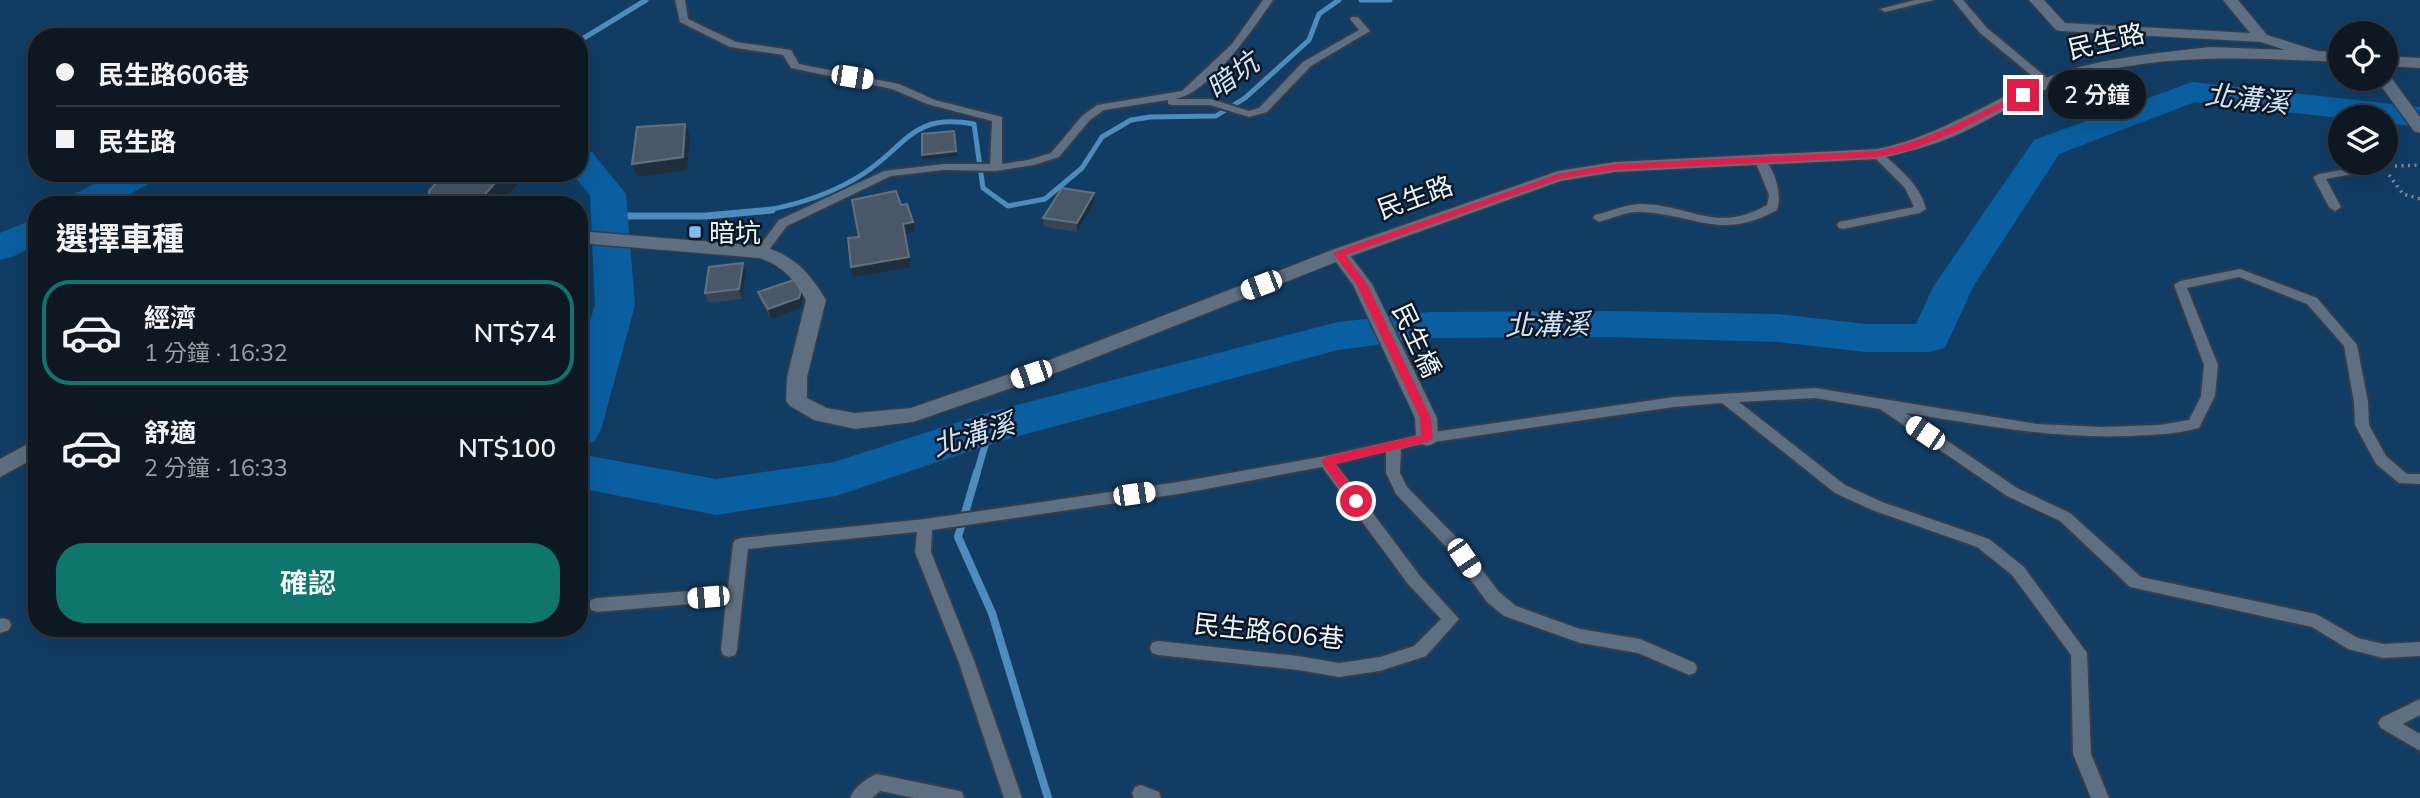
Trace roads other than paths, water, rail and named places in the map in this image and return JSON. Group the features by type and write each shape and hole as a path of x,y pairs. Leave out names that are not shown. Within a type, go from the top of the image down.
{"street":[{"path":"2036,0 2061,27 2262,38 2313,54"},
{"path":"2230,0 2262,38"},
{"name":"民生路","path":"588,238 761,252 779,257 798,270 817,300 797,377 797,401 822,415 855,421 913,415 1055,366 1339,254 1558,176 1584,170 1877,154 1907,148 1952,131 2047,83 2106,65 2210,52 2328,56"},
{"path":"2398,62 2420,63"},
{"path":"2393,91 2420,128"},
{"name":"民生橋","path":"1339,254 1362,284 1426,428"},
{"path":"0,469 28,452"}],"lane":[{"path":"680,0 683,20 734,45 787,52 795,66 895,86 932,102 998,119 996,168"},
{"path":"761,252 783,223 888,173 944,167 996,168 1030,163 1055,155 1086,118 1101,107 1185,94 1237,46 1268,0"},
{"path":"1885,9 1930,0"},
{"path":"1958,0 1983,30 2047,83"},
{"path":"1157,98 1174,103 1211,102 1249,114 1264,110 1307,64 1365,31 1355,19"},
{"path":"1843,225 1920,209 1919,198 1909,185 1877,154"},
{"path":"1599,218 1639,208 1722,224 1756,219 1773,207 1775,195 1761,161"},
{"path":"2330,175 2319,177 2335,207"},
{"path":"729,650 741,544 925,525 1185,487 1394,447 1426,428 1674,402 1815,393 2037,429 2103,432 2159,430 2194,424 2208,396 2211,365 2180,285 2240,273 2312,301 2320,309 2350,345 2361,402 2362,425 2381,460 2404,479 2420,479"},
{"path":"1725,398 1840,489 1877,506 1983,543 2018,571 2079,653 2082,754 2100,798"},
{"path":"1882,403 2012,492 2065,517 2136,582 2316,621 2354,644 2383,652 2420,649"},
{"path":"1394,447 1393,473 1401,490 1455,546 1493,597 1510,611 1580,636 1640,646 1689,668"},
{"name":"民生路606巷","path":"1158,648 1339,670 1380,664 1420,651 1451,619 1414,580 1326,461"},
{"path":"925,525 923,552 967,663 1013,798"},
{"path":"597,605 735,594"},
{"path":"2420,707 2387,723 2420,743"},
{"path":"859,798 877,782 955,798"}],"waterway":[{"path":"588,35 646,0"},
{"name":"暗坑","path":"763,211 827,193 863,174 923,127 953,122 974,124 983,188 1008,206 1045,199 1082,168 1102,137 1131,120 1150,117 1216,116 1245,98 1309,40 1319,14 1339,0"},
{"name":"暗坑","path":"1361,0 1390,0"},
{"name":"北溝溪","path":"588,473 716,497 836,479 990,428 1338,336 1430,325 1608,324 1777,328 1866,338 1930,338 1953,287 2046,147 2192,92 2420,117"},
{"name":"北溝溪","path":"588,171 608,194 615,305 588,399"},
{"name":"北溝溪","path":"99,196 124,182"},
{"name":"暗坑","path":"763,211 772,210"},
{"name":"暗坑","path":"609,216 706,216 763,211"},
{"name":"北溝溪","path":"0,248 28,234"},
{"path":"977,473 990,428"},
{"path":"977,472 958,537 992,613 1048,798"}],"place":[{"name":"暗坑","path":"695,232"}]}
